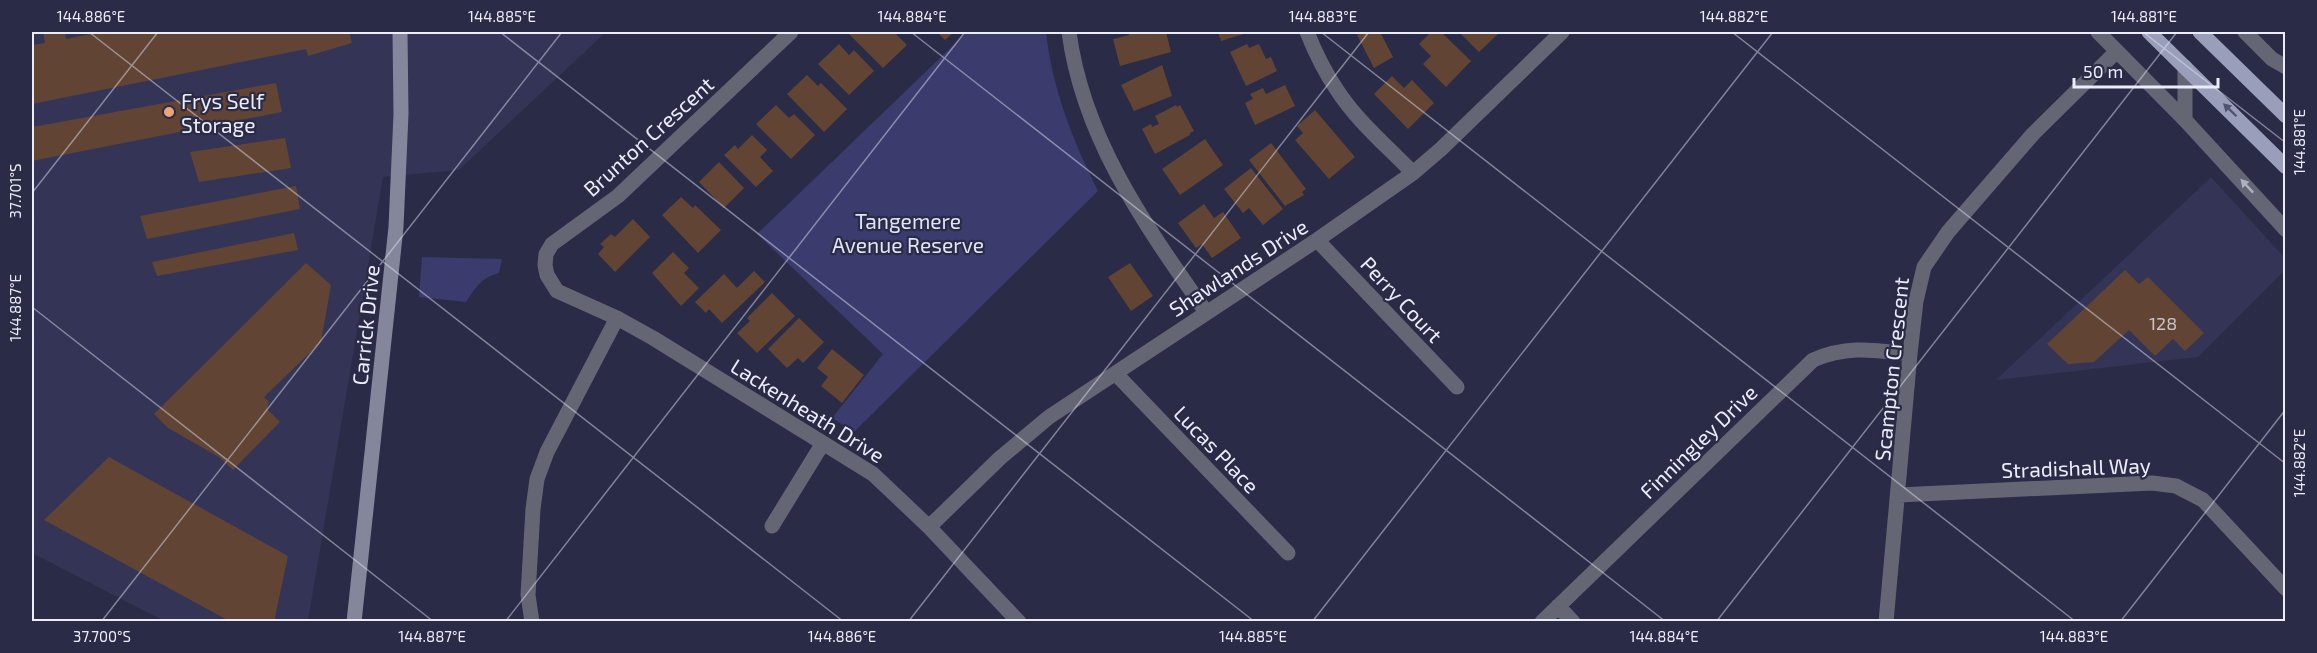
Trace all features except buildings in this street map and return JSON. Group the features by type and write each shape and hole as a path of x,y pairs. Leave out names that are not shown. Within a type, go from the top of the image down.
{"main road":[{"path":"2149,32 2286,167"},
{"path":"2200,32 2286,116"}],"street":[{"name":"Carrick Drive","path":"354,621 396,236 400,159 400,32"},
{"name":"Brunton Crescent","path":"546,275 546,254 552,244 618,196 791,32"},
{"path":"1069,32 1080,85 1100,142 1144,224 1206,312"},
{"path":"1307,32 1319,61 1338,92 1361,120 1413,173"},
{"name":"Shawlands Drive","path":"929,527 1000,458 1048,417 1317,240 1413,173 1441,149 1562,32"},
{"path":"2098,32 2185,120 2286,230"},
{"path":"2245,32 2272,59 2286,67"},
{"name":"Scampton Crescent","path":"1886,621 1910,354 1916,301 1924,267 1948,232 2033,134 2117,51"},
{"path":"2185,67 2185,120"},
{"name":"Perry Court","path":"1317,240 1457,387"},
{"name":"Lackenheath Drive","path":"546,275 557,291 617,318 653,338 873,474 929,527 1019,621"},
{"path":"532,621 528,595 537,479 548,452 617,318"},
{"name":"Finningley Drive","path":"1542,621 1814,360 1845,350 1910,354"},
{"name":"Lucas Place","path":"1116,374 1288,553"},
{"path":"772,526 823,443"},
{"name":"Stradishall Way","path":"1899,495 2152,483 2176,486 2203,500 2286,589"},
{"path":"1558,606 1573,621"}],"shaded area":[{"path":"32,32 606,32 459,170 383,177 308,621 164,621 32,553"},
{"path":"2211,177 2285,258 2285,270 2198,357 1996,380"}],"green space":[{"name":"Tangemere Avenue Reserve","path":"967,32 1046,32 1058,94 1080,153 1098,191 854,432 832,418 883,354 757,234"},
{"path":"422,257 502,259 499,273 483,280 466,302 419,297"}],"place":[{"name":"Frys Self Storage","path":"169,112"}]}
